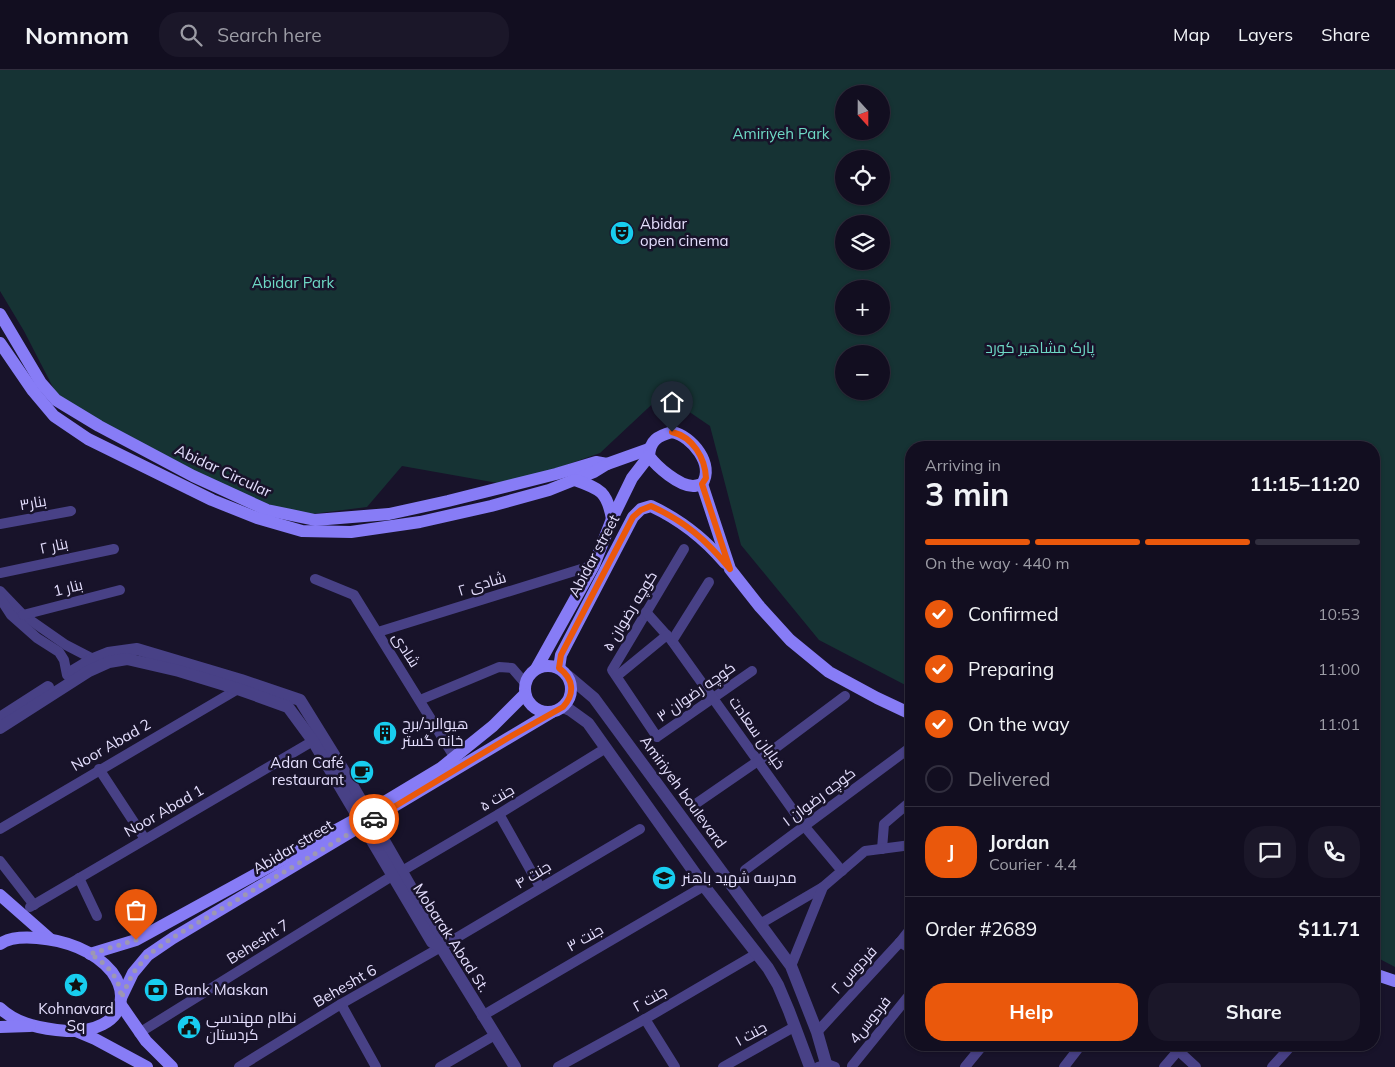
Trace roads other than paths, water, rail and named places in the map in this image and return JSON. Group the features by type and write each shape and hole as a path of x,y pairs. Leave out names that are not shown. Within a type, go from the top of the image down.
{"main road":[{"name":"Abidar Circular","path":"0,314 41,383 56,400 99,426 192,476 266,510 315,520 389,514 448,502 596,462 607,464"},
{"name":"Abidar Circular","path":"0,343 33,391 54,416 88,439 212,500 257,518 302,531 351,532 420,522 491,506 549,490 594,472 607,464 649,453"},
{"path":"672,432 680,434 696,448 702,459 706,478 702,484 692,486 680,481 655,465 649,453 652,441 657,436 672,432"},
{"name":"Abidar street","path":"536,669 594,565 612,519 632,478 649,453"},
{"path":"575,480 595,487 602,493 610,504 612,519"},
{"path":"702,484 730,569 760,607 790,640 830,672 905,711"},
{"name":"Abidar street","path":"563,672 561,655 633,517 641,510 651,506 688,526 704,540 730,569"},
{"path":"544,666 563,672 571,682 571,696 558,710 538,710 532,706 525,688 528,677 536,669 544,666"},
{"name":"Abidar street","path":"76,1031 97,1027 113,1018 133,973 148,955 172,938 365,819 441,768 493,726 525,688"},
{"name":"Abidar street","path":"90,954 136,940 365,819 558,710"},
{"path":"0,895 50,939"},
{"path":"0,944 4,941 26,938 50,939 75,946 97,958 112,972 121,989 121,1001 139,1032 172,1067"},
{"path":"1380,976 1395,981"},
{"path":"0,1008 26,1024 50,1030 76,1031 145,1066"},
{"path":"0,1027 34,1026"},
{"path":"145,1066 142,1059 146,1053 152,1050 158,1054"}],"street":[{"name":"بنار۳","path":"0,524 71,511"},
{"name":"بنار ۲","path":"0,573 114,549"},
{"name":"کوچه رضوان ۵","path":"657,737 612,670 684,549"},
{"name":"شادی ۲","path":"378,632 594,565"},
{"name":"شادی","path":"315,579 354,595 455,758"},
{"path":"616,676 669,638 709,582"},
{"name":"بنار 1","path":"23,615 120,590"},
{"path":"0,591 23,615 66,645 93,659"},
{"path":"0,598 11,615 38,638 59,652 64,660 67,675"},
{"name":"خیابان سعادت","path":"646,612 669,638 805,827 842,871"},
{"path":"0,718 93,659 108,653 137,650 241,680 300,700 365,819"},
{"path":"0,728 90,671 109,662 126,659 179,671 288,707 365,819"},
{"path":"420,700 499,668 512,668 525,688"},
{"name":"کوچه رضوان ۳","path":"657,737 752,671"},
{"name":"Amiriyeh boulevard","path":"563,672 594,698 791,966 817,1032 827,1066"},
{"name":"Noor Abad 2","path":"0,829 238,689"},
{"path":"694,805 758,761 845,696"},
{"path":"558,710 570,710 588,723 704,886 768,968 778,985 810,1067"},
{"name":"Noor Abad 1","path":"0,861 32,906 313,741"},
{"name":"جنت ۵","path":"397,874 606,748"},
{"name":"کوچه رضوان ۱","path":"744,870 805,827 905,752"},
{"path":"100,769 145,840"},
{"path":"882,849 884,824 905,806"},
{"path":"499,814 540,887"},
{"name":"Mobarak Abad St.","path":"365,819 397,874 432,942 441,947 515,1067"},
{"name":"جنت ۴","path":"441,947 640,829"},
{"path":"760,924 823,887 866,851 905,846"},
{"name":"Behesht 7","path":"139,1032 397,874"},
{"path":"78,878 97,916"},
{"name":"جنت ۳","path":"482,1016 704,886"},
{"path":"791,966 823,887"},
{"name":"فردوس ۲","path":"817,1032 905,936"},
{"path":"900,942 905,945"},
{"name":"Behesht 6","path":"239,1067 341,1004 441,947"},
{"name":"جنت ۲","path":"558,1067 756,954"},
{"name":"فردوس4","path":"852,1066 905,1000"},
{"path":"341,1004 376,1067"},
{"path":"645,1019 675,1067"},
{"name":"جنت ۱","path":"723,1067 794,1027"},
{"path":"440,1067 495,1035"},
{"path":"965,1067 978,1051"},
{"path":"1064,1067 1076,1051"},
{"path":"1164,1067 1174,1051"},
{"path":"1181,1051 1196,1067"},
{"path":"1272,1067 1287,1051"}],"place":[{"name":"Abidar open cinema","path":"622,233"},
{"name":"هیوالرد/برج خانه گستر","path":"385,733"},
{"name":"Adan Café restaurant","path":"362,772"},
{"name":"مدرسه شهید باهنر","path":"664,878"},
{"name":"Kohnavard Sq","path":"76,985"},
{"name":"Bank Maskan","path":"156,990"},
{"name":"نظام مهندسی کردستان","path":"189,1027"}],"park label":[{"name":"Amiriyeh Park","path":"781,134"},
{"name":"Abidar Park","path":"293,283"},
{"name":"پارک مشاهیر کورد","path":"1040,348"}]}
